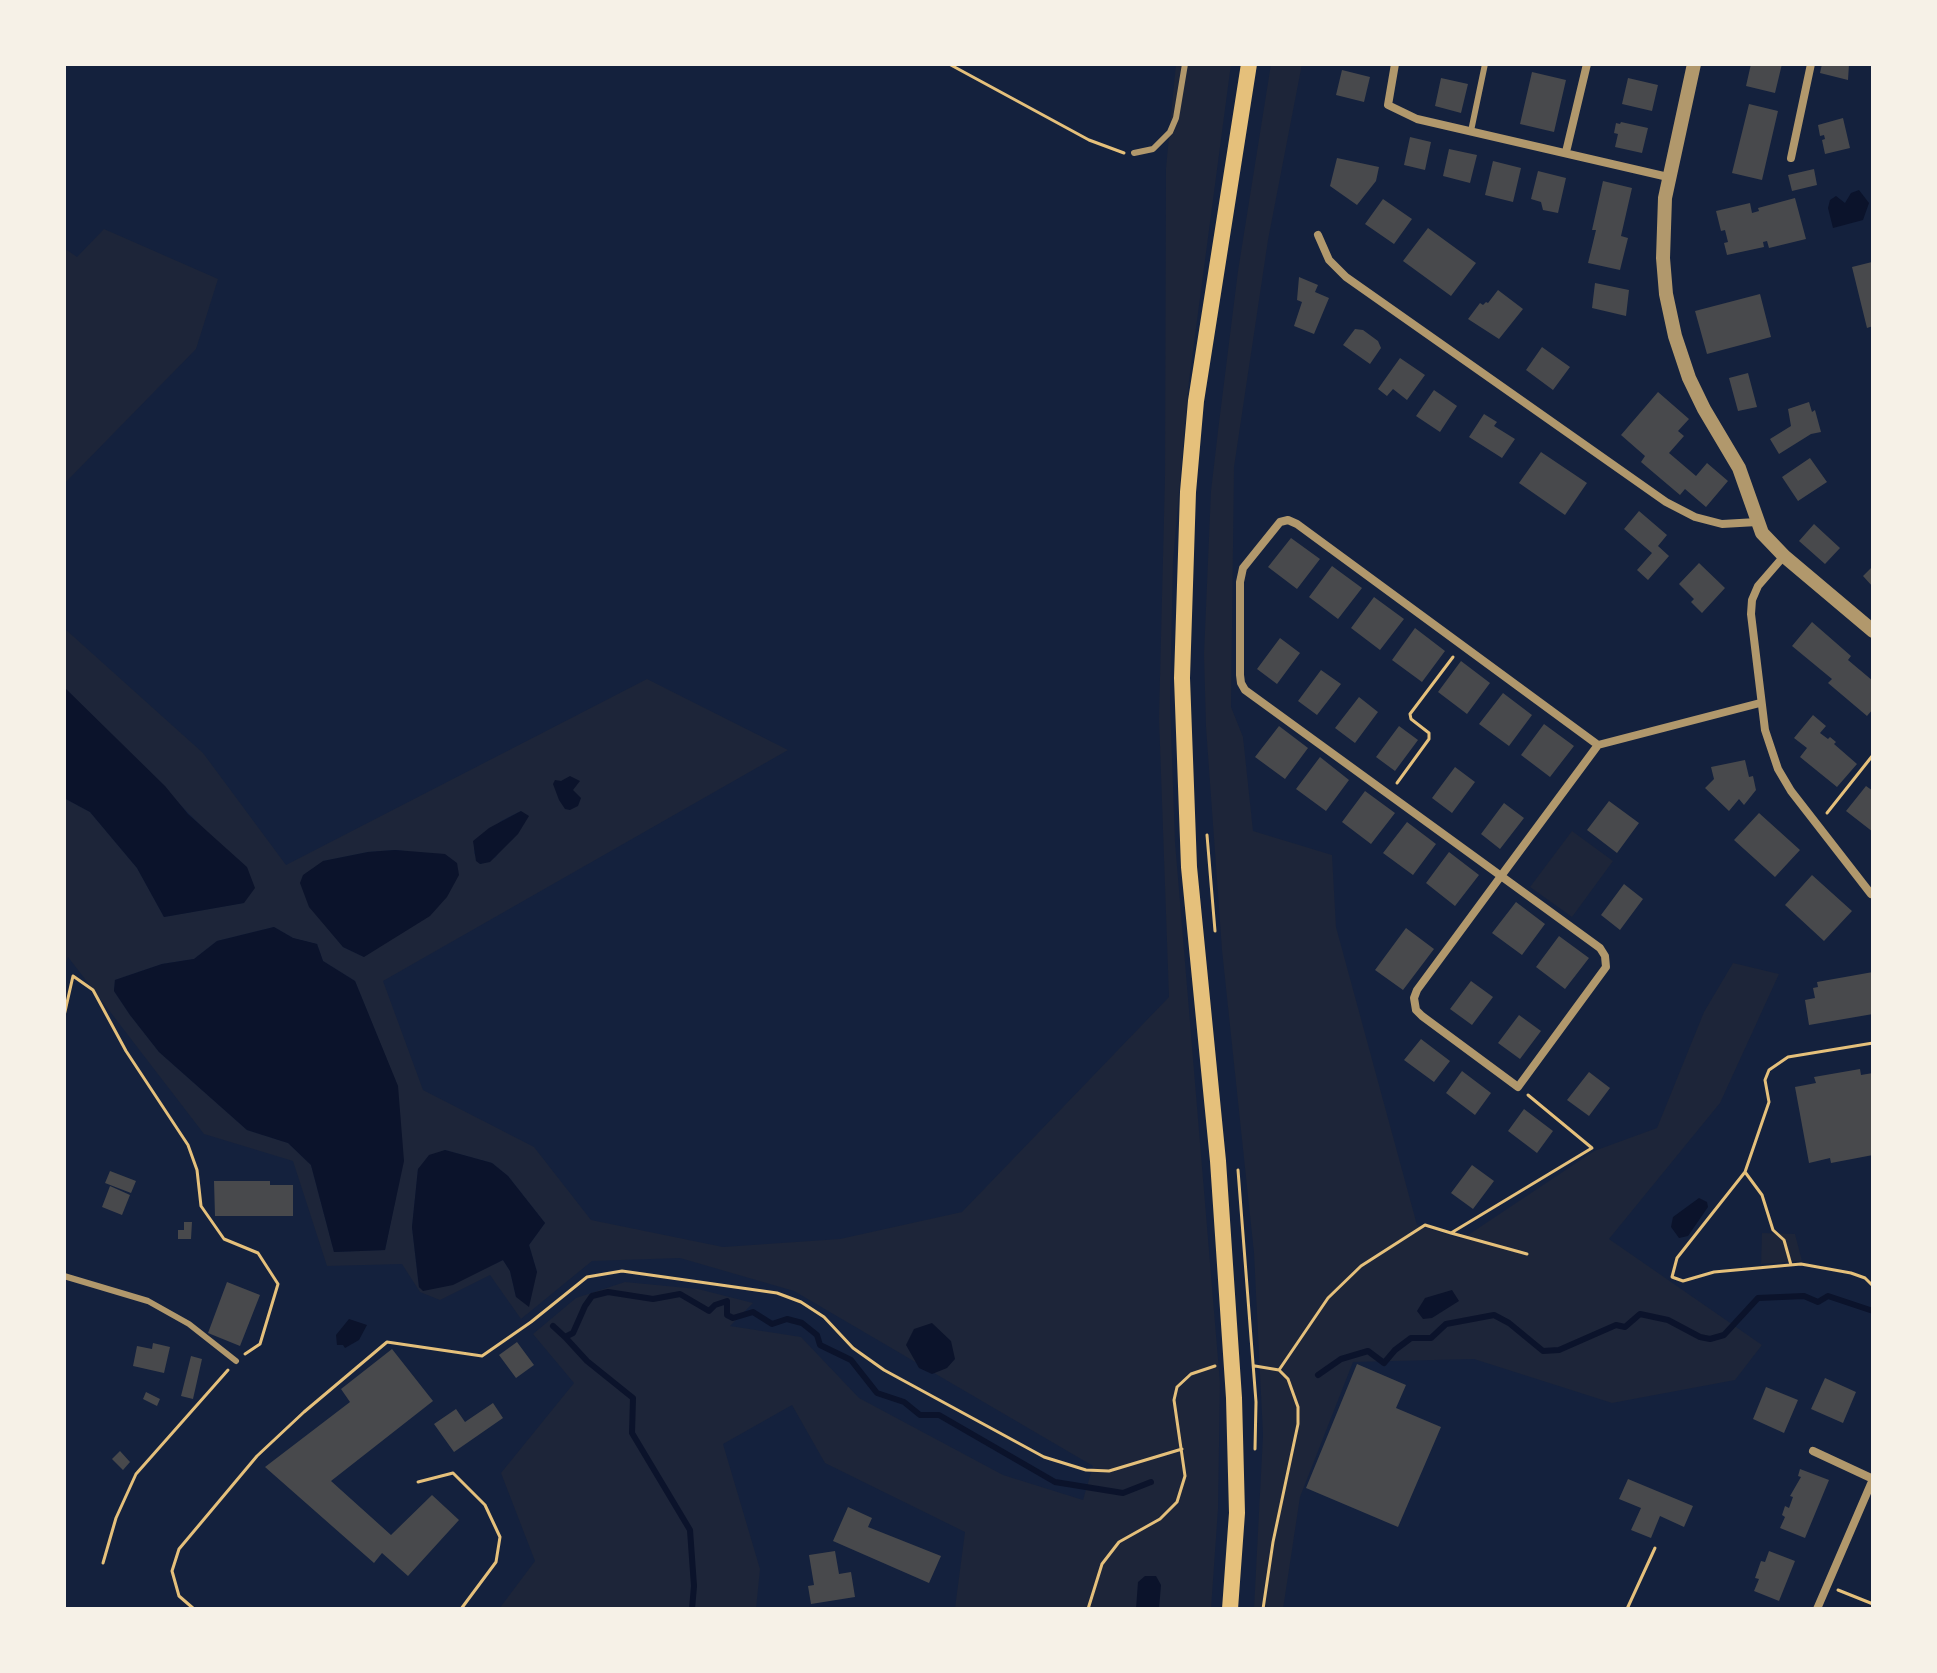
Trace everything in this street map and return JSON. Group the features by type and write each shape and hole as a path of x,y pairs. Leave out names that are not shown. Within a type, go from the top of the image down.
{"main road":[{"path":"1230,1609 1237,1513 1234,1398 1218,1161 1189,867 1182,678 1183,579 1196,401 1249,64"}],"street":[{"path":"1395,64 1388,105 1417,119 1668,177"},
{"path":"1566,152 1587,64"},
{"path":"1694,64 1668,177 1663,258 1666,294 1675,336 1704,409 1739,468 1762,533 1784,556 1873,631"},
{"path":"1791,158 1811,64"},
{"path":"1318,235 1329,260 1346,277 1666,502 1695,517 1722,524 1757,522"},
{"path":"1598,745 1297,524 1288,520 1273,527 1243,568 1240,582 1241,683 1245,690 1389,794 1501,876 1600,948 1605,956 1606,967 1518,1087 1422,1016 1416,1010 1414,998 1417,990 1501,876 1598,745 1760,703"},
{"path":"1784,556 1758,586 1752,600 1765,730 1778,769 1871,894"},
{"path":"1813,1451 1872,1479 1817,1609"}],"lane":[{"path":"1134,153 1153,149 1170,132 1176,118 1185,64"},
{"path":"1471,131 1485,64"},
{"path":"64,1276 148,1301 189,1324 236,1361"}],"path":[{"path":"949,64 1089,140 1122,153 1134,153"},
{"path":"1389,794 1429,739 1429,733 1411,719 1410,714 1463,644"},
{"path":"1817,825 1873,755"},
{"path":"1207,826 1215,930"},
{"path":"64,1016 73,976 93,990 126,1051 188,1145 197,1170 201,1206 224,1239 258,1253 278,1284 260,1344 236,1361 136,1474 116,1518 103,1563"},
{"path":"1873,1043 1788,1057 1769,1070 1765,1080 1769,1102 1745,1172 1677,1258 1672,1277 1683,1281 1714,1272 1801,1264 1851,1273 1865,1278 1873,1286"},
{"path":"1451,1233 1592,1148 1518,1087"},
{"path":"1238,1166 1256,1402"},
{"path":"1745,1172 1762,1195 1773,1230 1784,1240 1791,1265"},
{"path":"1279,1370 1328,1298 1361,1266 1425,1225 1527,1254"},
{"path":"194,1609 179,1596 172,1571 179,1549 257,1456 387,1342 482,1356 587,1277 622,1271 777,1293 801,1302 824,1317 853,1348 884,1370 1044,1457 1086,1470 1109,1471 1182,1449"},
{"path":"1088,1609 1102,1564 1119,1542 1160,1519 1177,1502 1185,1476 1174,1400 1177,1387 1191,1374 1213,1366"},
{"path":"1259,1367 1279,1370 1288,1379 1298,1407 1298,1424 1273,1542 1263,1609"},
{"path":"418,1482 453,1473 485,1505 500,1537 496,1562 461,1609"},
{"path":"1627,1609 1655,1548"},
{"path":"1827,1585 1873,1604"}],"shaded area":[{"path":"1176,64 1231,64 1189,381 1173,561 1170,701 1175,842 1220,1383 1218,1509 1211,1609 955,1608 965,1532 825,1463 792,1405 723,1444 760,1569 756,1609 499,1609 535,1561 501,1473 574,1383 533,1334 576,1298 625,1282 698,1289 753,1303 730,1326 801,1337 859,1398 1003,1475 1083,1500 1093,1466 794,1291 680,1258 592,1261 521,1319 490,1275 440,1300 420,1292 402,1264 327,1266 293,1161 204,1134 68,957 64,969 64,798 90,812 137,868 164,917 243,903 214,839 64,687 64,628 203,753 286,865 647,679 788,750 383,981 423,1090 534,1147 591,1220 723,1247 840,1239 962,1212 1169,997 1159,718 1165,477 1166,168","holes":["521,811 513,839 499,850 496,857 481,864 474,853 475,847 501,821","404,851 364,957 343,947 313,910 323,861 368,852","274,927 293,938 317,944 323,961 355,981 398,1087 395,1201 385,1250 334,1252 311,1165 288,1143 247,1130 159,1052 114,991 115,980 162,964 194,959 217,941","445,1150 492,1163 508,1176 545,1223 529,1245 537,1272 516,1297 510,1271 503,1260 482,1270 419,1288 412,1227 418,1169"]},
{"path":"1271,64 1302,64 1268,240 1234,467 1231,707 1243,737 1253,831 1332,855 1336,927 1417,1225 1462,1239 1594,1151 1657,1128 1704,1012 1733,963 1779,974 1720,1103 1609,1239 1762,1345 1735,1380 1612,1403 1474,1359 1353,1362 1300,1497 1283,1609 1254,1609 1263,1435 1254,1253 1222,950 1206,727 1204,654 1211,491 1238,271"},
{"path":"1859,190 1869,203 1863,220 1833,228 1828,208 1830,200 1836,196 1845,203 1851,193"},
{"path":"104,229 218,279 196,349 64,484 64,248 77,257"},
{"path":"64,687 165,786 188,814 247,867 255,888 244,903 164,917 137,868 90,812 64,798"},
{"path":"570,776 580,781 573,790 581,798 578,806 570,810 565,809 559,800 553,784 555,780 561,781"},
{"path":"521,811 529,816 518,834 490,862 480,864 476,861 473,841 489,828"},
{"path":"1572,831 1613,861 1572,917 1530,887"},
{"path":"395,850 445,854 457,863 459,875 447,897 430,916 364,957 343,947 309,907 300,883 303,875 323,861"},
{"path":"274,927 293,938 317,944 323,961 355,981 398,1086 404,1161 385,1250 334,1252 311,1165 288,1143 247,1130 159,1052 114,991 115,980 162,964 194,959 217,941"},
{"path":"445,1150 492,1163 508,1176 545,1223 529,1245 537,1272 529,1307 516,1297 510,1271 503,1260 453,1285 423,1291 419,1287 412,1227 418,1169 429,1155"},
{"path":"1699,1198 1707,1202 1708,1207 1688,1236 1679,1238 1671,1227 1673,1217"},
{"path":"1762,1233 1795,1234 1802,1261 1761,1264"},
{"path":"1452,1290 1459,1301 1432,1318 1423,1319 1417,1311 1425,1298"},
{"path":"349,1319 367,1325 359,1340 345,1348 337,1345 336,1335"},
{"path":"932,1323 951,1341 955,1359 947,1368 932,1374 919,1368 906,1345 914,1329"},
{"path":"1145,1576 1156,1576 1161,1585 1159,1609 1136,1609 1138,1582"}],"building":[{"path":"1751,64 1782,64 1775,93 1746,86"},
{"path":"1822,64 1849,64 1848,80 1820,73"},
{"path":"1342,70 1370,77 1364,102 1336,95"},
{"path":"1532,72 1566,80 1554,132 1520,124"},
{"path":"1441,78 1468,84 1461,113 1435,106"},
{"path":"1628,78 1658,85 1652,111 1622,104"},
{"path":"1749,104 1778,111 1762,180 1732,173"},
{"path":"1843,118 1850,148 1825,154 1822,140 1825,139 1824,135 1820,136 1818,125"},
{"path":"1616,123 1648,128 1642,153 1615,147 1618,134 1614,133"},
{"path":"1410,137 1431,142 1425,170 1404,165"},
{"path":"1449,149 1477,155 1470,183 1443,176"},
{"path":"1337,158 1379,167 1376,181 1357,205 1330,186"},
{"path":"1493,161 1521,168 1513,202 1485,195"},
{"path":"1814,169 1817,185 1792,191 1788,175"},
{"path":"1538,171 1566,178 1558,213 1543,210 1541,202 1531,199"},
{"path":"1603,181 1632,188 1621,236 1628,238 1620,270 1588,263"},
{"path":"1795,198 1806,239 1769,248 1767,241 1763,242 1764,247 1727,255 1725,230 1721,231 1716,211 1750,203 1752,213 1759,211 1758,208"},
{"path":"1383,199 1412,219 1394,244 1365,224"},
{"path":"1428,228 1476,263 1451,296 1403,261"},
{"path":"1872,262 1873,326 1867,328 1852,267"},
{"path":"1299,277 1318,285 1315,292 1329,298 1314,334 1294,326 1302,302 1297,300"},
{"path":"1595,283 1629,290 1626,316 1592,308"},
{"path":"1498,290 1523,309 1499,339 1468,319 1480,303 1488,303"},
{"path":"1760,294 1771,337 1707,354 1695,311"},
{"path":"1355,329 1363,330 1378,341 1381,348 1370,364 1343,345"},
{"path":"1542,347 1570,367 1553,390 1526,370"},
{"path":"1400,358 1425,375 1407,400 1393,389 1387,396 1378,389"},
{"path":"1748,373 1757,407 1738,411 1729,378"},
{"path":"1434,390 1457,406 1440,432 1416,416"},
{"path":"1658,392 1689,419 1678,431 1684,436 1669,453 1696,476 1707,463 1728,481 1706,507 1685,489 1680,495 1641,462 1645,456 1621,435"},
{"path":"1809,402 1812,412 1815,410 1821,432 1811,434 1779,454 1770,439 1791,426 1788,409"},
{"path":"1484,414 1497,422 1494,426 1515,439 1502,458 1469,437"},
{"path":"1541,452 1587,483 1565,515 1519,483"},
{"path":"1810,458 1827,482 1798,501 1782,477"},
{"path":"1639,511 1667,535 1658,546 1669,556 1648,580 1637,570 1652,553 1624,529"},
{"path":"1814,524 1840,548 1825,564 1799,541"},
{"path":"1291,538 1320,559 1297,589 1268,567"},
{"path":"1699,563 1725,588 1702,613 1691,602 1694,599 1679,584"},
{"path":"1332,566 1362,588 1338,619 1309,597"},
{"path":"1873,566 1873,587 1863,576"},
{"path":"1374,597 1404,619 1380,650 1351,628"},
{"path":"1812,622 1851,656 1848,660 1873,681 1873,709 1867,716 1828,683 1832,679 1792,646"},
{"path":"1415,628 1445,651 1422,682 1392,660"},
{"path":"1280,638 1300,653 1277,684 1257,669"},
{"path":"1461,661 1490,683 1467,714 1438,692"},
{"path":"1321,670 1341,684 1317,715 1298,701"},
{"path":"1503,693 1532,715 1509,746 1479,724"},
{"path":"1359,697 1378,712 1355,743 1335,728"},
{"path":"1813,715 1826,726 1820,733 1836,742 1834,744 1857,764 1837,787 1800,757 1807,748 1794,738"},
{"path":"1544,724 1574,746 1550,777 1521,755"},
{"path":"1279,726 1308,748 1285,779 1255,757"},
{"path":"1399,726 1418,740 1395,771 1376,757"},
{"path":"1320,757 1349,780 1326,811 1296,789"},
{"path":"1745,760 1756,790 1744,805 1739,799 1729,811 1705,788 1714,779 1711,767"},
{"path":"1455,767 1475,782 1452,813 1432,798"},
{"path":"1866,786 1873,791 1873,832 1846,811"},
{"path":"1365,791 1395,813 1371,844 1342,822"},
{"path":"1609,801 1639,823 1617,853 1587,830"},
{"path":"1504,803 1524,818 1500,849 1481,834"},
{"path":"1759,813 1800,850 1775,877 1734,840"},
{"path":"1407,822 1436,844 1413,875 1383,853"},
{"path":"1449,852 1479,875 1455,906 1426,883"},
{"path":"1812,875 1852,911 1824,941 1785,905"},
{"path":"1624,884 1643,899 1620,930 1601,915"},
{"path":"1516,902 1545,924 1522,955 1492,933"},
{"path":"1406,928 1434,949 1403,990 1375,970"},
{"path":"1559,936 1589,958 1565,989 1536,967"},
{"path":"1873,972 1873,1014 1809,1025 1805,1000 1815,998 1813,988 1818,987 1817,982"},
{"path":"1471,981 1493,997 1472,1025 1450,1009"},
{"path":"1519,1015 1541,1031 1520,1059 1498,1043"},
{"path":"1421,1039 1450,1061 1434,1082 1404,1060"},
{"path":"1860,1069 1861,1075 1873,1073 1873,1155 1831,1163 1830,1158 1809,1163 1795,1087 1816,1083 1814,1077"},
{"path":"1462,1071 1491,1093 1475,1115 1446,1093"},
{"path":"1589,1072 1610,1088 1589,1116 1567,1100"},
{"path":"1524,1109 1553,1131 1537,1153 1508,1131"},
{"path":"1472,1165 1494,1181 1473,1209 1451,1193"},
{"path":"110,1171 136,1181 131,1193 105,1183"},
{"path":"214,1181 270,1181 270,1185 293,1185 293,1216 215,1216"},
{"path":"110,1186 130,1195 122,1215 102,1207"},
{"path":"184,1222 192,1222 191,1239 178,1239 178,1230 184,1230"},
{"path":"227,1282 260,1295 240,1346 208,1333"},
{"path":"517,1342 534,1365 516,1378 499,1355"},
{"path":"153,1343 170,1347 164,1373 133,1366 137,1346 152,1349"},
{"path":"392,1349 433,1401 331,1481 391,1535 432,1495 459,1520 408,1576 382,1553 374,1563 265,1467 350,1402 341,1389"},
{"path":"191,1356 202,1359 193,1399 181,1396"},
{"path":"1357,1364 1406,1385 1396,1408 1441,1427 1398,1527 1306,1488"},
{"path":"1825,1378 1856,1392 1843,1423 1811,1409"},
{"path":"1766,1387 1798,1400 1784,1433 1753,1419"},
{"path":"146,1392 160,1399 157,1406 143,1399"},
{"path":"493,1403 503,1418 454,1452 434,1424 456,1409 465,1422"},
{"path":"120,1451 130,1462 123,1470 112,1459"},
{"path":"1800,1469 1829,1480 1805,1538 1780,1528 1785,1517 1782,1515 1785,1506 1789,1508 1793,1497 1790,1496 1801,1477 1798,1476"},
{"path":"1628,1479 1693,1506 1684,1527 1660,1516 1651,1538 1631,1530 1641,1508 1619,1499"},
{"path":"848,1507 872,1518 868,1527 941,1556 929,1583 833,1541"},
{"path":"835,1551 839,1574 851,1572 855,1597 811,1604 808,1586 814,1585 809,1555"},
{"path":"1769,1551 1795,1561 1779,1601 1754,1591 1761,1561 1765,1562"}],"waterway":[{"path":"553,1326 565,1337 573,1333 592,1296 608,1292 653,1299 680,1294 709,1311 727,1301 727,1315 733,1318 753,1312 772,1324 787,1319 802,1323 817,1335 820,1345 851,1360 877,1393 904,1402 920,1415 939,1415 1055,1482 1123,1493 1151,1482"},
{"path":"1318,1375 1341,1359 1368,1351 1384,1363 1411,1338 1431,1338 1446,1324 1494,1315 1509,1323 1543,1351 1559,1350 1616,1325 1625,1327 1640,1314 1668,1320 1710,1339 1724,1335 1758,1298 1804,1296 1818,1302 1828,1296 1873,1311"},
{"path":"565,1337 587,1361 633,1398 632,1433 690,1530 694,1586 692,1609"}]}
